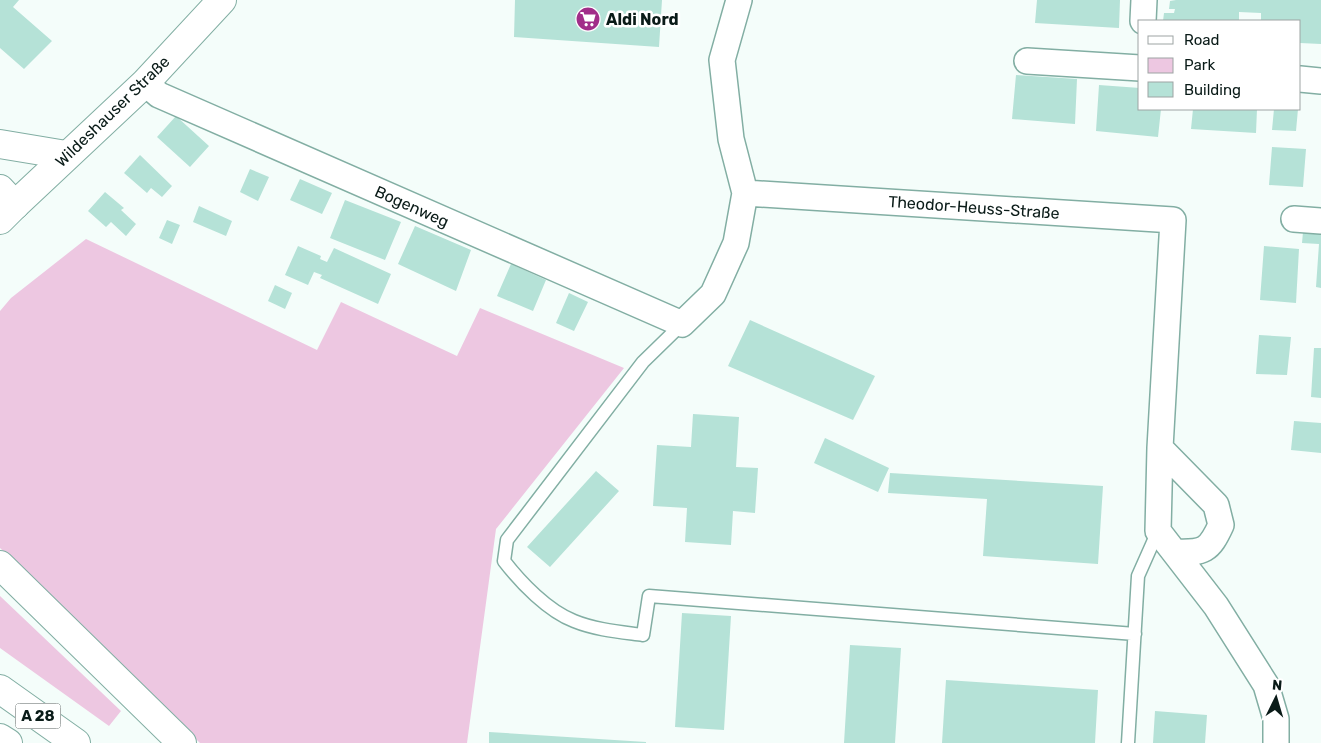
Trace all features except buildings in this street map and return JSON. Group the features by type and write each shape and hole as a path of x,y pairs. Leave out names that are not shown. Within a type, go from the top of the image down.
{"main road":[{"name":"Wildeshauser Straße","path":"5,205 66,154 145,83 222,0"},
{"path":"0,144 66,154"},
{"path":"0,565 182,743"},
{"name":"A 28","path":"0,689 76,743"},
{"name":"A 28","path":"0,738 8,743"}],"street":[{"path":"682,324 713,294 736,243 745,193 731,139 722,60 739,0"},
{"path":"1143,20 1144,0"},
{"path":"1027,61 1138,68"},
{"path":"1301,79 1321,81"},
{"name":"Bogenweg","path":"145,83 159,95 682,324"},
{"name":"Theodor-Heuss-Straße","path":"745,193 1173,220 1160,448 1158,532"},
{"path":"1294,219 1321,221"},
{"path":"1160,448 1216,505 1221,525 1212,544 1199,553 1175,552"},
{"path":"1158,532 1216,606 1266,685 1276,719 1276,743"}],"lane":[{"path":"682,324 643,362 507,540 504,561 520,583 574,621 614,631 643,635 648,596 1135,634"},
{"path":"1128,743 1138,576 1158,532"}],"green space":[{"path":"86,239 317,350 341,302 457,356 480,308 624,368 496,529 467,743 200,743 0,548 0,311 11,298"},
{"path":"0,596 121,711 109,726 0,648"}],"place":[{"name":"Aldi Nord","path":"588,19"}]}
